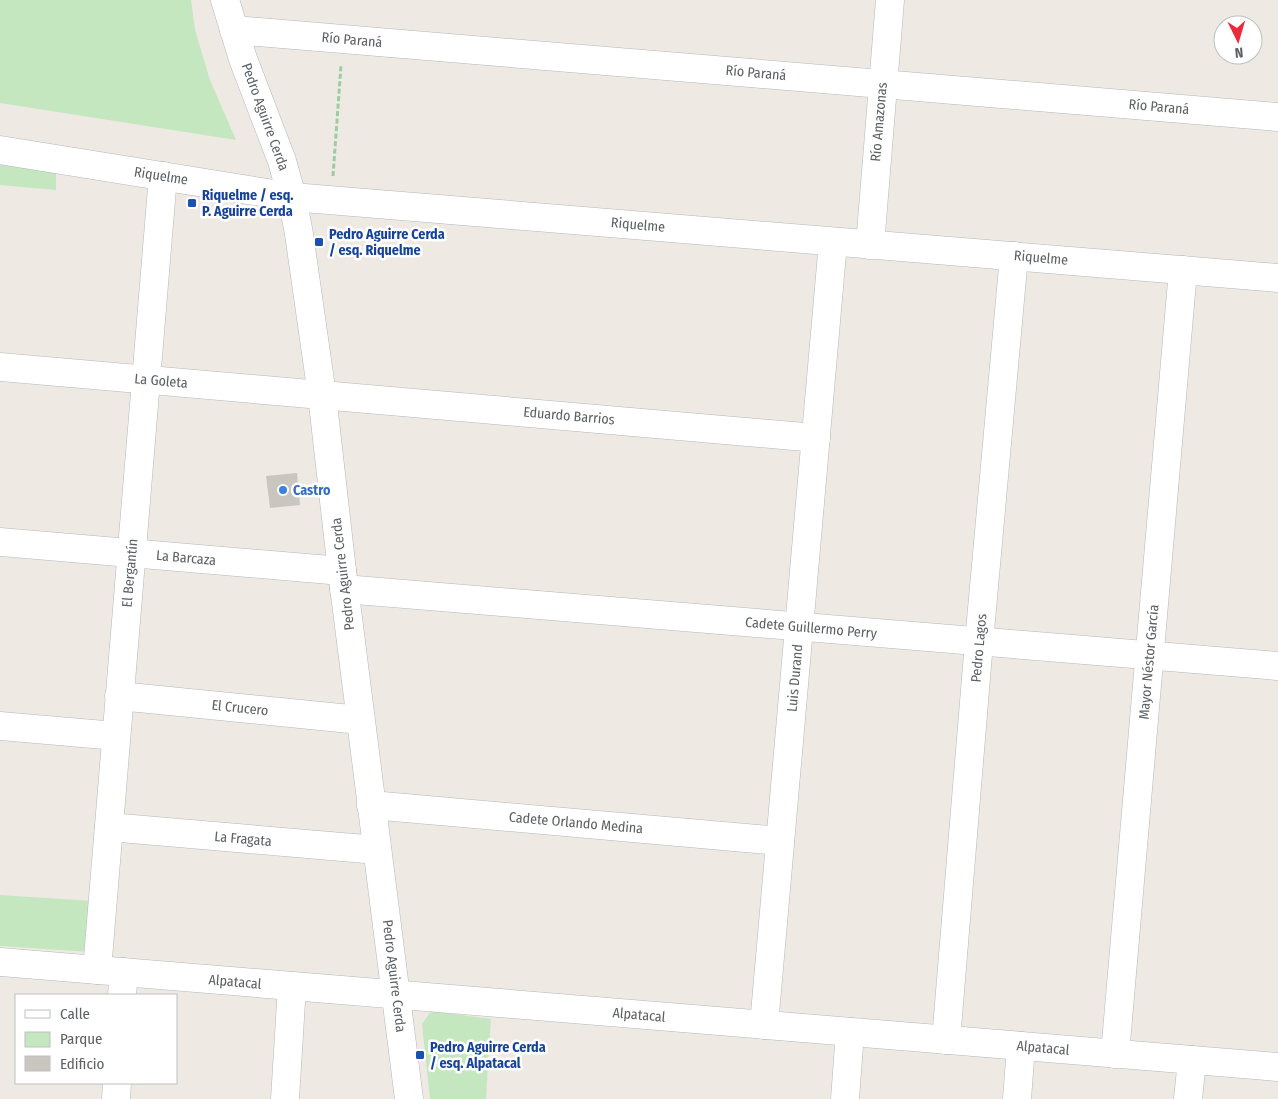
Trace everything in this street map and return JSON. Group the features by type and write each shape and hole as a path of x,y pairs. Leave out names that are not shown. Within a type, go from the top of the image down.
{"street":[{"name":"Pedro Aguirre Cerda","path":"225,0 243,59 282,161 292,197 322,395 360,720 409,1099"},
{"name":"Río Amazonas","path":"870,245 890,0"},
{"name":"Río Paraná","path":"234,30 1278,117"},
{"name":"Riquelme","path":"0,150 292,197 1278,278"},
{"name":"El Bergantín","path":"97,970 163,176"},
{"name":"Luis Durand","path":"764,1025 833,242"},
{"name":"Pedro Lagos","path":"946,1040 979,642 1014,256"},
{"name":"Mayor Néstor García","path":"1115,1054 1183,270"},
{"name":"La Goleta","path":"0,367 322,395"},
{"name":"Eduardo Barrios","path":"322,395 816,438"},
{"name":"La Barcaza","path":"0,542 131,553 343,580"},
{"name":"Cadete Guillermo Perry","path":"343,580 799,627 1278,666"},
{"name":"El Crucero","path":"119,696 360,720"},
{"path":"0,726 116,736"},
{"name":"Cadete Orlando Medina","path":"371,805 780,841"},
{"name":"La Fragata","path":"108,828 378,850"},
{"name":"Alpatacal","path":"0,962 97,970 123,984 292,986 1278,1067"},
{"path":"285,1099 292,986"},
{"path":"845,1099 850,1032"},
{"path":"1017,1099 1021,1046"},
{"path":"1188,1099 1192,1060"},
{"path":"116,1099 117,1084"}],"green space":[{"path":"0,0 191,0 195,30 210,80 236,140 0,103"},
{"path":"0,163 56,173 56,190 0,185"},
{"path":"0,895 93,901 90,952 0,946"},
{"path":"431,1011 491,1019 486,1099 430,1099 422,1024"}],"building":[{"name":"Castro","path":"297,473 300,505 270,508 266,476"}],"place":[{"name":"Riquelme / esq. P. Aguirre Cerda","path":"192,203"},
{"name":"Pedro Aguirre Cerda / esq. Riquelme","path":"319,242"},
{"name":"Castro","path":"283,490"},
{"name":"Pedro Aguirre Cerda / esq. Alpatacal","path":"420,1055"}]}
